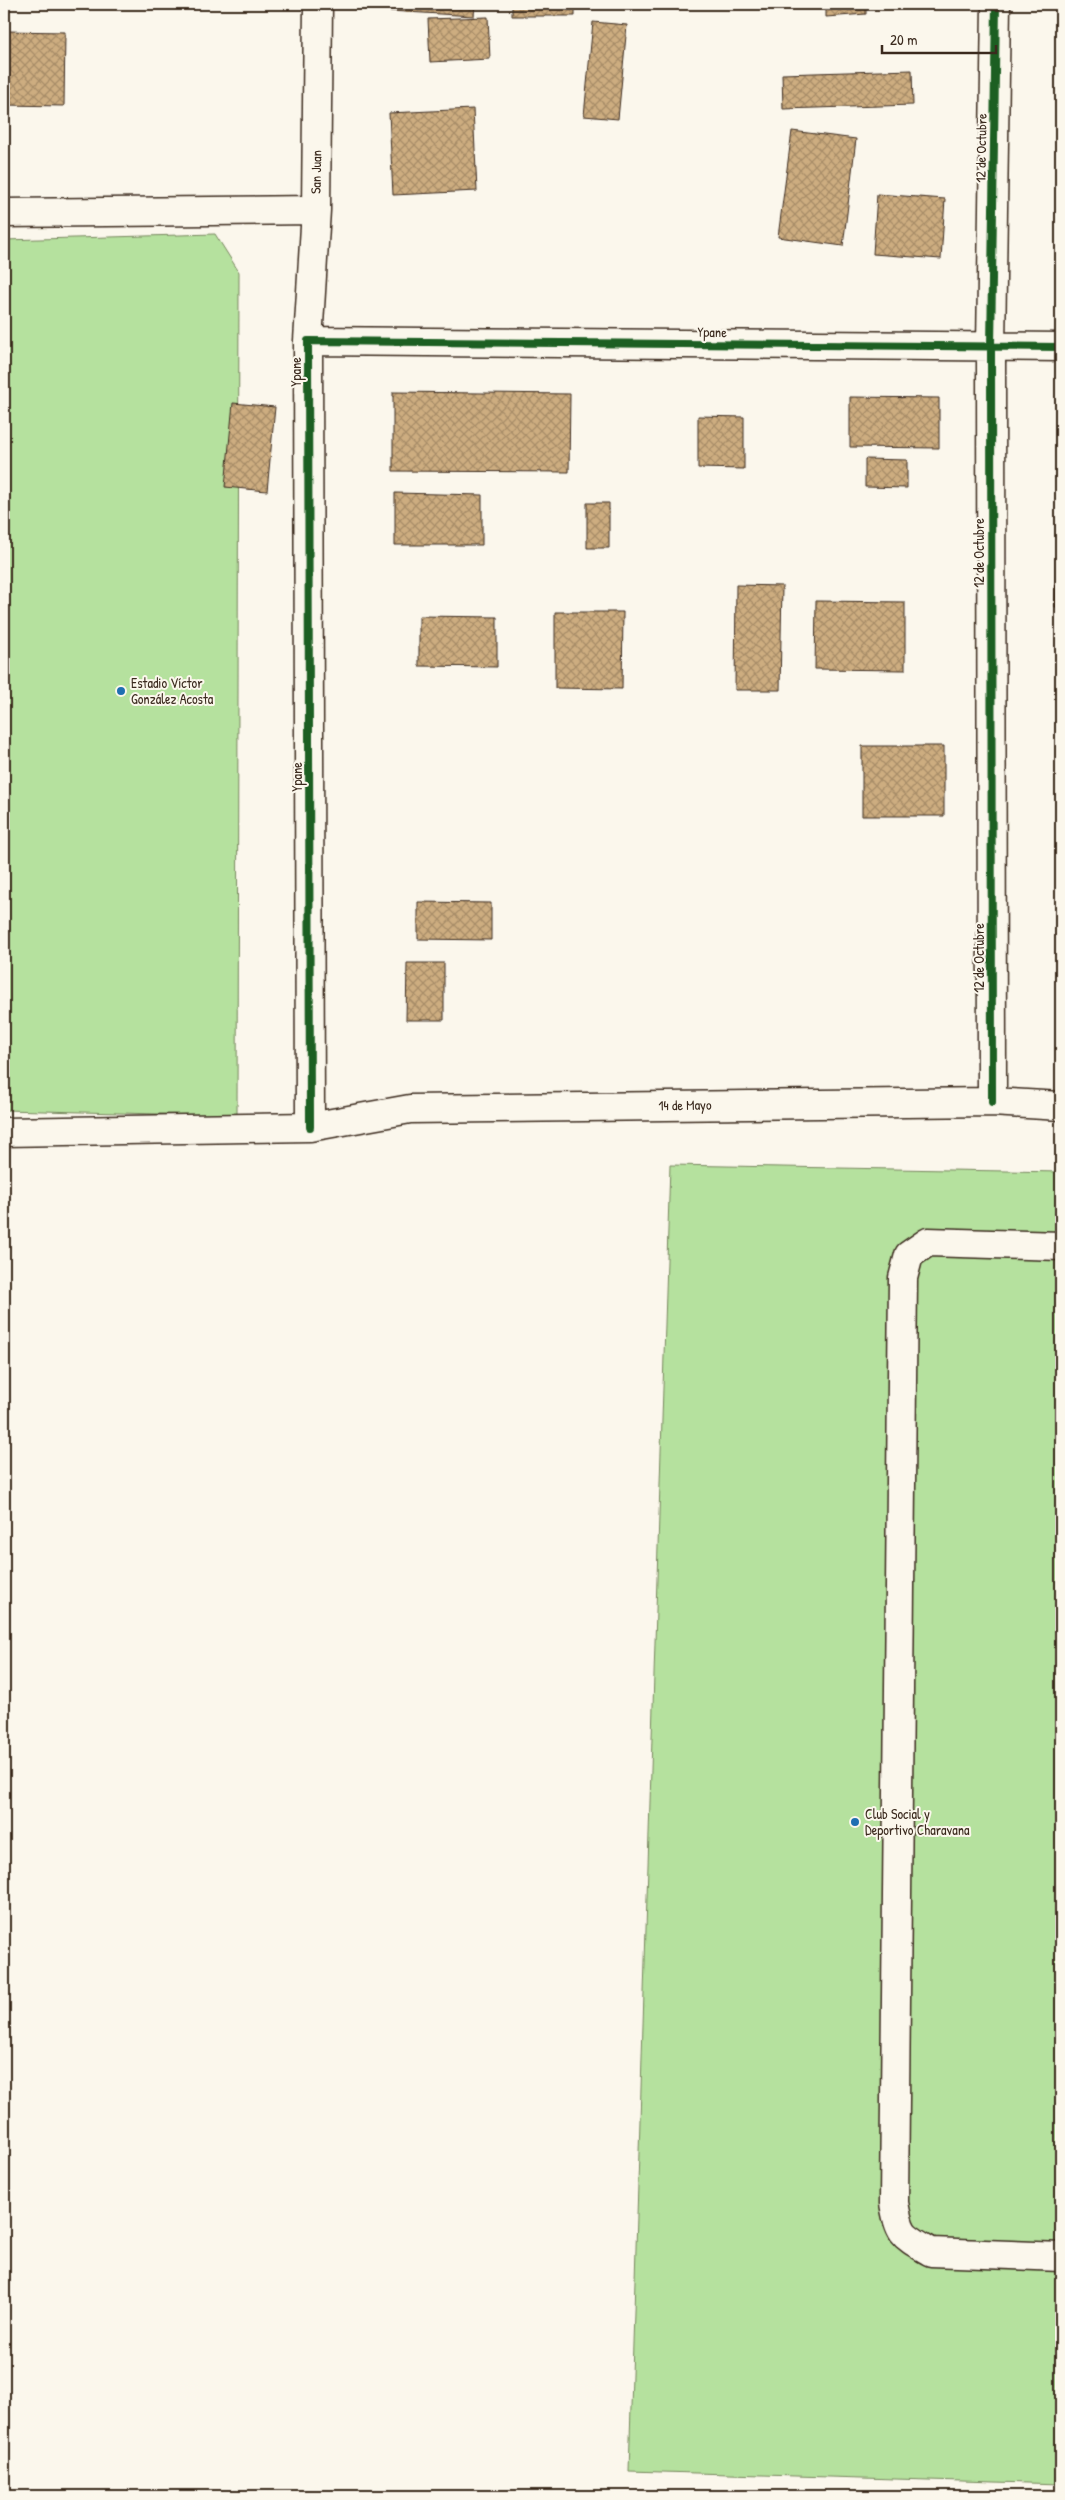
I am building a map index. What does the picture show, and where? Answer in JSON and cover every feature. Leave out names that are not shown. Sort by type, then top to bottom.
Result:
[{"type":"street","name":"San Juan","points":[[308,340],[316,210],[318,4]]},
{"type":"street","name":"12 de Octubre","points":[[992,1102],[991,347],[996,4]]},
{"type":"street","points":[[4,214],[316,210]]},
{"type":"street","name":"Ypane","points":[[310,1127],[308,340],[1061,348]]},
{"type":"street","name":"14 de Mayo","points":[[4,1132],[310,1127],[410,1109],[992,1102],[1061,1106]]},
{"type":"street","points":[[1061,1246],[928,1242],[909,1256],[903,1278],[894,2203],[899,2229],[913,2242],[931,2252],[1061,2257]]},
{"type":"green space","name":"Estadio Víctor González Acosta","points":[[215,234],[239,272],[237,1116],[4,1110],[4,240]]},
{"type":"green space","name":"Club Social y Deportivo Charavana","points":[[670,1165],[1061,1172],[1061,2484],[629,2471]]},
{"type":"building","points":[[390,4],[475,4],[474,16],[389,11]]},
{"type":"building","points":[[512,4],[575,4],[575,16],[512,16]]},
{"type":"building","points":[[826,4],[866,4],[866,14],[826,17]]},
{"type":"building","points":[[488,17],[490,59],[430,62],[428,19]]},
{"type":"building","points":[[593,22],[627,25],[618,119],[584,116]]},
{"type":"building","points":[[6,31],[65,32],[64,106],[4,105]]},
{"type":"building","points":[[912,70],[913,105],[783,109],[782,74]]},
{"type":"building","points":[[473,109],[477,191],[393,195],[389,113]]},
{"type":"building","points":[[792,131],[856,139],[843,246],[778,237]]},
{"type":"building","points":[[877,194],[945,199],[941,259],[873,254]]},
{"type":"building","points":[[393,392],[570,394],[569,472],[393,471]]},
{"type":"building","points":[[850,397],[939,398],[939,448],[850,447]]},
{"type":"building","points":[[233,403],[275,407],[267,491],[225,487]]},
{"type":"building","points":[[698,416],[744,417],[744,469],[698,468]]},
{"type":"building","points":[[865,459],[907,460],[907,488],[865,487]]},
{"type":"building","points":[[395,493],[482,495],[482,545],[395,545]]},
{"type":"building","points":[[587,503],[609,503],[609,548],[587,548]]},
{"type":"building","points":[[1056,556],[1061,556],[1061,607],[1055,607]]},
{"type":"building","points":[[736,585],[782,586],[780,690],[735,690]]},
{"type":"building","points":[[816,601],[905,602],[905,670],[815,669]]},
{"type":"building","points":[[555,612],[623,612],[622,689],[555,688]]},
{"type":"building","points":[[419,616],[497,617],[497,667],[419,666]]},
{"type":"building","points":[[862,746],[944,746],[944,816],[862,816]]},
{"type":"building","points":[[418,902],[491,903],[491,940],[418,939]]},
{"type":"building","points":[[407,963],[444,963],[444,1020],[406,1020]]},
{"type":"cycle path","points":[[992,1102],[991,347],[996,4]]},
{"type":"cycle path","points":[[310,1127],[308,341],[1061,347]]},
{"type":"place","name":"Estadio Víctor González Acosta","points":[[121,691]]},
{"type":"place","name":"Club Social y Deportivo Charavana","points":[[855,1822]]}]
